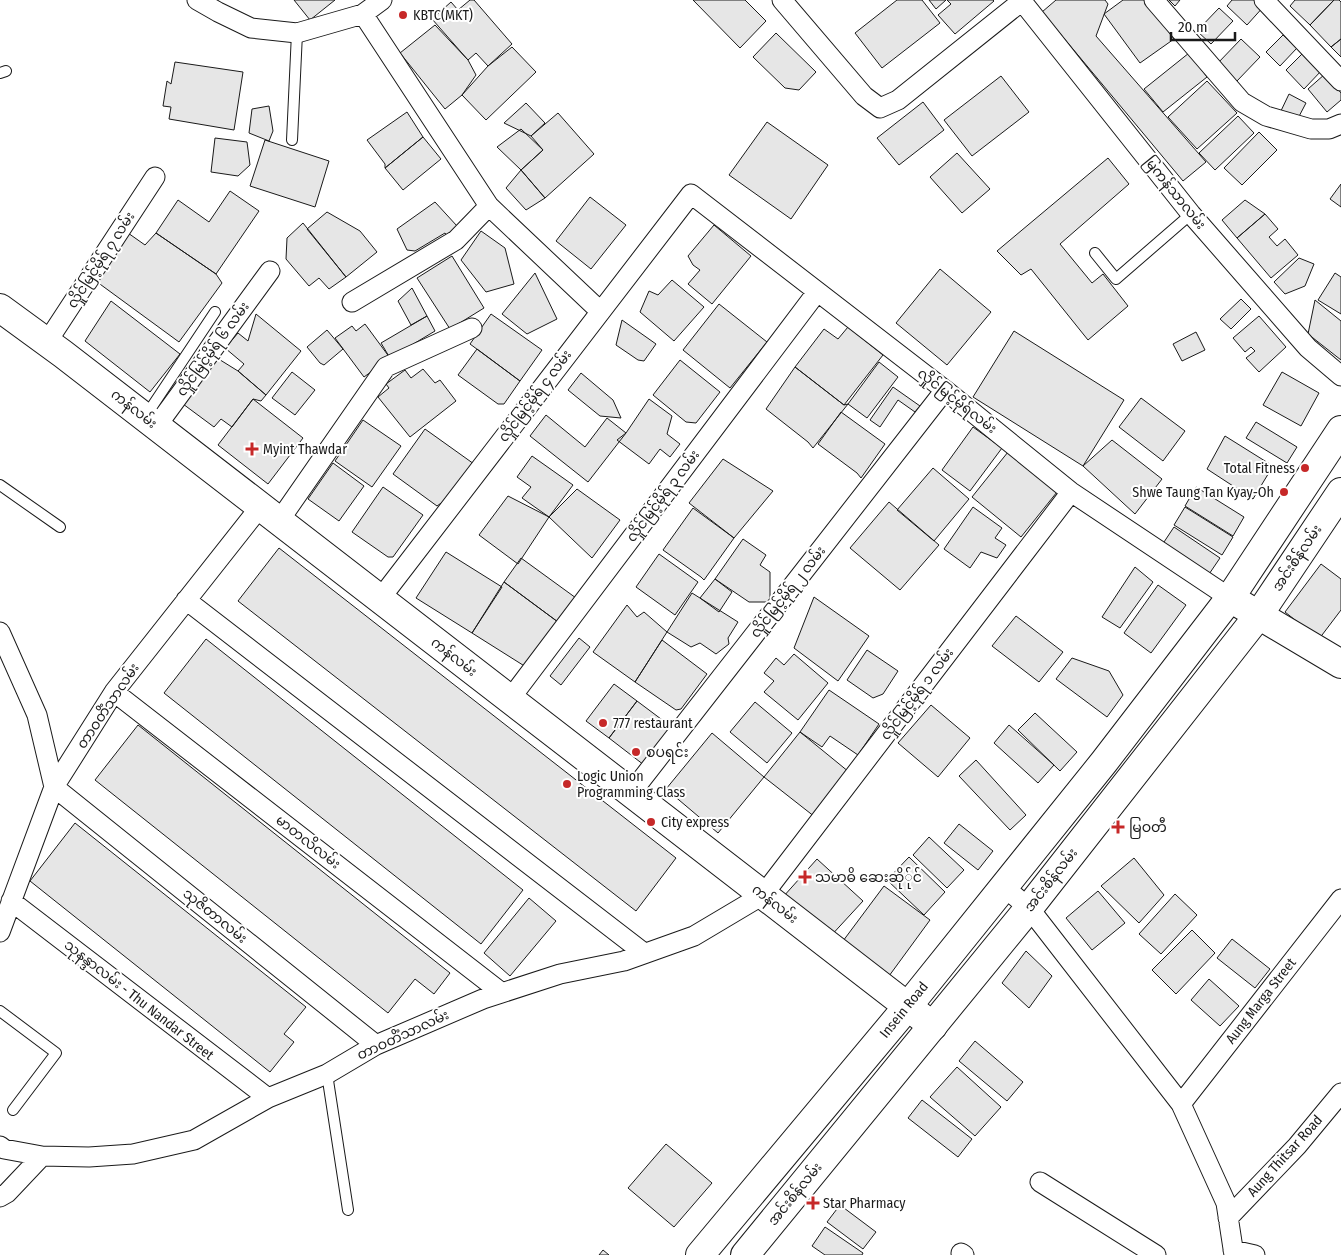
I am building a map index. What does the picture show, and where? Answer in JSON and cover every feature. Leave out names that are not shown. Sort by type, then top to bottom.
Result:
[{"type":"main road","name":"ကန်လမ်း","points":[[0,308],[47,342],[933,1026]]},
{"type":"main road","points":[[1341,430],[1230,598],[1341,664]]},
{"type":"main road","name":"အင်းစိန်လမ်း","points":[[745,1255],[1030,908],[1258,616],[1341,492]]},
{"type":"main road","name":"Insein Road","points":[[700,1255],[908,1006],[1004,887],[1104,762],[1230,598]]},
{"type":"street","points":[[197,0],[251,28],[297,33],[363,14],[382,0]]},
{"type":"street","points":[[782,0],[864,96],[880,108],[898,100],[1021,1]]},
{"type":"street","points":[[1154,0],[1242,102],[1266,116],[1312,129],[1329,129],[1341,124]]},
{"type":"street","points":[[1264,0],[1341,81]]},
{"type":"street","name":"မြကန်သာလမ်း","points":[[1021,1],[1191,214],[1308,348],[1341,376]]},
{"type":"street","points":[[363,14],[489,206],[600,311]]},
{"type":"street","name":"လှိုင်မြင့်မိုရ် ၇ လမ်း","points":[[47,342],[156,177]]},
{"type":"street","name":"လှိုင်မြင့်မိုရ်လမ်း","points":[[691,194],[945,390],[1071,492],[1230,598]]},
{"type":"street","name":"လှိုင်မြင့်မိုရ် ၄ လမ်း","points":[[380,599],[691,194]]},
{"type":"street","points":[[352,302],[456,240],[489,206]]},
{"type":"street","name":"လှိုင်မြင့်မိုရ် ၆ လမ်း","points":[[150,422],[270,271]]},
{"type":"street","name":"လှိုင်မြင့်မိုရ် ၃ လမ်း","points":[[510,699],[817,292]]},
{"type":"street","name":"တာဝတိံသာလမ်း","points":[[0,932],[54,787],[114,692],[186,600],[270,514],[386,367],[472,328]]},
{"type":"street","name":"လှိုင်မြင့်မိုရ် ၂ လမ်း","points":[[631,793],[945,390]]},
{"type":"street","name":"လှိုင်မြင့်မိုရ် ၁ လမ်း","points":[[763,895],[1071,492]]},
{"type":"street","points":[[186,600],[644,953]]},
{"type":"street","points":[[1,639],[37,715],[54,787]]},
{"type":"street","name":"မာတလိလမ်း","points":[[114,692],[502,993]]},
{"type":"street","name":"သုဇိတာလမ်း","points":[[54,787],[376,1045]]},
{"type":"street","points":[[1004,887],[1030,908],[1181,1104],[1226,1203],[1233,1253],[1254,1255]]},
{"type":"street","name":"တာဝတိံသာလမ်း","points":[[0,1146],[4,1149],[42,1156],[89,1157],[133,1154],[194,1140],[268,1098],[327,1074],[376,1045],[502,993],[560,974],[624,961],[694,936],[763,895]]},
{"type":"street","name":"Aung Marga Street","points":[[1181,1104],[1341,899]]},
{"type":"street","name":"သုနန္ဒာလမ်း - Thu Nandar Street","points":[[11,901],[268,1098]]},
{"type":"street","name":"Aung Thitsar Road","points":[[1228,1218],[1297,1146],[1341,1093]]},
{"type":"street","points":[[0,1198],[42,1156]]},
{"type":"street","points":[[1040,1182],[1156,1255]]},
{"type":"lane","points":[[292,140],[297,33]]},
{"type":"lane","points":[[1095,253],[1116,279],[1191,214]]},
{"type":"lane","points":[[150,422],[215,312]]},
{"type":"lane","points":[[0,484],[60,527]]},
{"type":"lane","points":[[0,1011],[56,1053],[13,1110]]},
{"type":"lane","points":[[327,1074],[348,1210]]},
{"type":"building","points":[[294,0],[335,0],[310,20]]},
{"type":"building","points":[[470,0],[474,0],[512,44],[488,66],[476,53],[468,60],[432,19],[451,2],[458,10]]},
{"type":"building","points":[[693,0],[745,0],[766,21],[740,48]]},
{"type":"building","points":[[897,0],[922,0],[940,23],[882,68],[855,33]]},
{"type":"building","points":[[929,0],[946,0],[936,9]]},
{"type":"building","points":[[947,0],[994,1],[955,34],[938,15],[951,4]]},
{"type":"building","points":[[1056,0],[1105,0],[1108,4],[1096,36],[1206,162],[1183,181],[1042,12]]},
{"type":"building","points":[[1123,0],[1146,0],[1174,39],[1140,63],[1104,14]]},
{"type":"building","points":[[1169,0],[1180,0],[1175,6]]},
{"type":"building","points":[[1232,0],[1259,0],[1265,5],[1247,25],[1227,6]]},
{"type":"building","points":[[1295,0],[1334,0],[1310,25],[1290,6]]},
{"type":"building","points":[[1334,0],[1341,2],[1341,39],[1331,47],[1310,25]]},
{"type":"building","points":[[1219,8],[1233,21],[1211,44],[1197,31]]},
{"type":"building","points":[[435,25],[468,60],[476,75],[462,95],[445,109],[400,53]]},
{"type":"building","points":[[776,33],[816,72],[799,90],[785,88],[753,57]]},
{"type":"building","points":[[1283,35],[1297,48],[1280,66],[1266,52]]},
{"type":"building","points":[[1241,39],[1260,57],[1236,82],[1217,64]]},
{"type":"building","points":[[1341,39],[1341,57],[1331,47]]},
{"type":"building","points":[[512,47],[536,72],[486,120],[462,95],[488,66]]},
{"type":"building","points":[[1304,52],[1322,70],[1304,89],[1286,70]]},
{"type":"building","points":[[1189,53],[1207,77],[1163,112],[1144,89]]},
{"type":"building","points":[[175,62],[243,72],[234,130],[169,119],[171,107],[163,106],[167,81],[171,84]]},
{"type":"building","points":[[1325,74],[1341,93],[1341,100],[1327,112],[1308,89]]},
{"type":"building","points":[[1001,76],[1029,112],[972,156],[944,120]]},
{"type":"building","points":[[1207,81],[1237,113],[1197,149],[1168,117]]},
{"type":"building","points":[[1289,94],[1306,103],[1295,124],[1279,115]]},
{"type":"building","points":[[923,102],[944,130],[899,165],[877,138]]},
{"type":"building","points":[[526,103],[545,123],[531,136],[504,123]]},
{"type":"building","points":[[269,106],[273,131],[269,141],[249,133],[252,109]]},
{"type":"building","points":[[407,112],[423,137],[385,168],[385,164],[367,140]]},
{"type":"building","points":[[558,113],[594,154],[545,198],[521,170],[543,150],[531,136]]},
{"type":"building","points":[[1238,116],[1254,133],[1215,170],[1199,153]]},
{"type":"building","points":[[767,122],[828,165],[791,219],[729,175]]},
{"type":"building","points":[[521,129],[543,150],[521,170],[497,147]]},
{"type":"building","points":[[1259,132],[1277,150],[1242,185],[1224,168]]},
{"type":"building","points":[[423,137],[441,159],[403,190],[385,168]]},
{"type":"building","points":[[215,138],[247,142],[250,165],[238,176],[211,172]]},
{"type":"building","points":[[265,140],[329,161],[315,207],[250,186]]},
{"type":"building","points":[[957,153],[990,189],[962,213],[930,177]]},
{"type":"building","points":[[1108,158],[1129,184],[1060,244],[1092,283],[1103,274],[1128,306],[1088,340],[1031,269],[1021,275],[997,251]]},
{"type":"building","points":[[521,170],[545,198],[526,210],[506,188]]},
{"type":"building","points":[[1341,184],[1341,207],[1330,199]]},
{"type":"building","points":[[230,191],[259,211],[216,274],[156,233],[178,200],[209,222]]},
{"type":"building","points":[[590,197],[626,225],[591,269],[556,241]]},
{"type":"building","points":[[1245,200],[1265,214],[1237,238],[1222,220]]},
{"type":"building","points":[[435,202],[457,226],[449,239],[445,233],[415,251],[407,250],[397,229]]},
{"type":"building","points":[[327,212],[360,231],[377,252],[346,277],[307,229]]},
{"type":"building","points":[[1265,214],[1278,229],[1269,237],[1277,246],[1285,239],[1298,255],[1271,278],[1237,238]]},
{"type":"building","points":[[303,223],[346,277],[329,289],[319,278],[309,286],[286,259],[287,238]]},
{"type":"building","points":[[714,225],[751,256],[712,304],[688,284],[700,270],[693,265],[688,256]]},
{"type":"building","points":[[481,231],[505,248],[514,284],[486,292],[461,260]]},
{"type":"building","points":[[128,233],[145,245],[156,233],[216,274],[222,283],[179,342],[93,279]]},
{"type":"building","points":[[452,256],[484,308],[450,329],[417,278]]},
{"type":"building","points":[[1299,258],[1314,264],[1305,286],[1285,294],[1274,282]]},
{"type":"building","points":[[940,269],[991,312],[947,365],[896,323]]},
{"type":"building","points":[[535,273],[557,319],[527,334],[502,314]]},
{"type":"building","points":[[1335,273],[1341,277],[1341,314],[1318,300]]},
{"type":"building","points":[[672,280],[704,307],[674,341],[640,312],[649,291],[658,295]]},
{"type":"building","points":[[412,288],[427,316],[411,325],[398,301]]},
{"type":"building","points":[[1241,299],[1251,309],[1231,329],[1220,319]]},
{"type":"building","points":[[1315,300],[1341,321],[1341,360],[1308,334]]},
{"type":"building","points":[[111,301],[180,354],[150,392],[85,341]]},
{"type":"building","points":[[719,304],[767,342],[730,388],[683,350]]},
{"type":"building","points":[[256,314],[301,351],[266,395],[238,371],[244,364],[225,348],[238,333],[248,341]]},
{"type":"building","points":[[491,314],[542,350],[520,381],[470,344]]},
{"type":"building","points":[[427,316],[435,331],[390,358],[381,343]]},
{"type":"building","points":[[1259,316],[1286,347],[1259,372],[1246,358],[1255,351],[1251,347],[1245,352],[1233,338]]},
{"type":"building","points":[[622,320],[656,344],[644,361],[638,360],[616,345]]},
{"type":"building","points":[[365,324],[390,358],[364,377],[335,338],[352,326],[356,331]]},
{"type":"building","points":[[848,327],[883,355],[844,405],[795,367],[824,329],[838,339]]},
{"type":"building","points":[[327,330],[343,349],[324,365],[320,363],[307,347]]},
{"type":"building","points":[[1014,331],[1124,400],[1083,466],[973,397]]},
{"type":"building","points":[[1196,332],[1205,350],[1182,361],[1173,344]]},
{"type":"building","points":[[477,349],[520,381],[504,404],[498,404],[458,375]]},
{"type":"building","points":[[217,358],[238,371],[266,395],[261,401],[253,399],[232,427],[221,419],[214,427],[183,404]]},
{"type":"building","points":[[680,360],[720,392],[696,423],[686,422],[653,395]]},
{"type":"building","points":[[879,362],[898,377],[867,418],[848,404]]},
{"type":"building","points":[[795,367],[844,405],[848,404],[813,448],[766,409]]},
{"type":"building","points":[[423,369],[435,383],[440,380],[456,401],[410,437],[378,397],[389,388],[386,384],[405,370],[411,378]]},
{"type":"building","points":[[292,372],[315,390],[295,415],[272,398]]},
{"type":"building","points":[[1282,372],[1319,393],[1301,426],[1263,405]]},
{"type":"building","points":[[581,373],[613,400],[621,418],[600,416],[568,390]]},
{"type":"building","points":[[893,387],[920,406],[915,412],[898,400],[880,427],[870,420]]},
{"type":"building","points":[[1141,398],[1185,431],[1163,461],[1119,427]]},
{"type":"building","points":[[253,399],[303,438],[268,484],[218,445]]},
{"type":"building","points":[[649,399],[672,416],[667,434],[680,444],[670,457],[660,449],[649,464],[617,440],[626,433]]},
{"type":"building","points":[[841,412],[885,444],[861,478],[818,444]]},
{"type":"building","points":[[546,415],[585,447],[607,418],[626,433],[588,482],[530,436]]},
{"type":"building","points":[[363,420],[401,446],[372,487],[335,461]]},
{"type":"building","points":[[1256,422],[1297,447],[1287,463],[1246,438]]},
{"type":"building","points":[[973,427],[1002,448],[970,491],[942,470]]},
{"type":"building","points":[[425,429],[474,464],[451,496],[437,506],[393,474]]},
{"type":"building","points":[[1225,436],[1273,466],[1253,499],[1207,469]]},
{"type":"building","points":[[1112,440],[1162,479],[1135,514],[1083,466]]},
{"type":"building","points":[[1012,447],[1061,487],[1021,537],[972,497]]},
{"type":"building","points":[[532,456],[573,485],[549,517],[522,498],[531,487],[517,477]]},
{"type":"building","points":[[723,459],[773,491],[734,538],[689,503]]},
{"type":"building","points":[[333,463],[364,486],[339,521],[308,499]]},
{"type":"building","points":[[933,468],[969,499],[934,541],[897,510]]},
{"type":"building","points":[[383,487],[423,515],[393,557],[388,557],[352,532]]},
{"type":"building","points":[[1196,487],[1244,517],[1233,536],[1185,506]]},
{"type":"building","points":[[577,489],[620,520],[592,558],[549,517]]},
{"type":"building","points":[[508,496],[549,517],[518,564],[479,535]]},
{"type":"building","points":[[889,502],[939,545],[900,590],[850,548]]},
{"type":"building","points":[[973,507],[1002,528],[995,538],[1006,545],[997,558],[981,552],[970,568],[944,549]]},
{"type":"building","points":[[1185,507],[1233,537],[1222,555],[1174,525]]},
{"type":"building","points":[[693,508],[734,538],[704,580],[663,550]]},
{"type":"building","points":[[1174,527],[1220,558],[1205,580],[1160,548]]},
{"type":"building","points":[[743,539],[766,555],[760,565],[770,572],[770,602],[749,602],[715,579]]},
{"type":"building","points":[[279,548],[676,858],[636,911],[238,601]]},
{"type":"building","points":[[446,552],[502,587],[472,633],[416,598]]},
{"type":"building","points":[[659,554],[698,582],[675,615],[636,587]]},
{"type":"building","points":[[521,558],[576,598],[558,622],[504,582]]},
{"type":"building","points":[[1321,564],[1341,579],[1341,610],[1319,639],[1285,612]]},
{"type":"building","points":[[1135,567],[1153,582],[1120,628],[1102,617]]},
{"type":"building","points":[[715,579],[732,592],[719,612],[700,598]]},
{"type":"building","points":[[504,582],[558,622],[526,667],[472,633]]},
{"type":"building","points":[[1158,585],[1186,605],[1151,653],[1124,633]]},
{"type":"building","points":[[692,593],[738,622],[728,638],[729,644],[716,654],[700,643],[691,647],[667,632]]},
{"type":"building","points":[[814,597],[869,636],[838,681],[794,648]]},
{"type":"building","points":[[627,605],[637,617],[644,612],[667,632],[635,682],[593,652]]},
{"type":"building","points":[[1016,616],[1063,652],[1039,682],[992,646]]},
{"type":"building","points":[[579,638],[590,647],[561,685],[550,676]]},
{"type":"building","points":[[206,639],[523,890],[481,944],[164,693]]},
{"type":"building","points":[[662,640],[707,674],[681,709],[676,710],[635,682]]},
{"type":"building","points":[[867,650],[898,671],[883,694],[873,698],[847,680]]},
{"type":"building","points":[[794,654],[828,683],[798,720],[764,692],[774,681],[764,673],[776,658],[784,665]]},
{"type":"building","points":[[1072,658],[1109,671],[1123,695],[1107,717],[1056,679]]},
{"type":"building","points":[[614,684],[637,701],[609,738],[586,721]]},
{"type":"building","points":[[829,690],[879,724],[858,755],[830,736],[822,747],[800,732]]},
{"type":"building","points":[[637,701],[673,728],[644,765],[609,738]]},
{"type":"building","points":[[755,702],[792,733],[767,763],[730,732]]},
{"type":"building","points":[[931,705],[970,738],[938,777],[898,743]]},
{"type":"building","points":[[1035,713],[1077,752],[1060,771],[1018,730]]},
{"type":"building","points":[[138,725],[450,973],[434,994],[415,979],[388,1013],[95,780]]},
{"type":"building","points":[[1009,725],[1054,765],[1038,783],[994,743]]},
{"type":"building","points":[[800,732],[849,772],[815,817],[764,777]]},
{"type":"building","points":[[712,733],[764,777],[718,833],[666,789]]},
{"type":"building","points":[[976,760],[1026,815],[1010,830],[959,776]]},
{"type":"building","points":[[75,823],[306,1007],[284,1034],[294,1042],[270,1072],[30,881]]},
{"type":"building","points":[[959,824],[993,851],[978,870],[944,843]]},
{"type":"building","points":[[929,837],[964,870],[947,888],[913,855]]},
{"type":"building","points":[[909,857],[945,892],[924,915],[887,880]]},
{"type":"building","points":[[1134,858],[1164,895],[1139,923],[1101,886]]},
{"type":"building","points":[[817,859],[863,901],[828,939],[783,897]]},
{"type":"building","points":[[884,886],[930,920],[889,976],[843,941]]},
{"type":"building","points":[[1098,891],[1125,923],[1092,950],[1066,918]]},
{"type":"building","points":[[1175,894],[1197,915],[1161,954],[1139,934]]},
{"type":"building","points":[[529,898],[556,921],[510,976],[484,953]]},
{"type":"building","points":[[1192,930],[1215,953],[1176,994],[1152,970]]},
{"type":"building","points":[[1232,939],[1270,969],[1255,988],[1217,958]]},
{"type":"building","points":[[1026,951],[1052,976],[1029,1008],[1002,983]]},
{"type":"building","points":[[1209,979],[1239,1006],[1220,1026],[1191,1000]]},
{"type":"building","points":[[975,1041],[1023,1082],[1007,1101],[959,1061]]},
{"type":"building","points":[[957,1067],[1001,1107],[975,1136],[930,1097]]},
{"type":"building","points":[[922,1100],[972,1139],[958,1157],[908,1118]]},
{"type":"building","points":[[666,1144],[712,1183],[674,1227],[628,1188]]},
{"type":"building","points":[[840,1205],[876,1232],[863,1249],[827,1222]]},
{"type":"building","points":[[825,1227],[863,1253],[862,1255],[825,1255],[812,1246]]},
{"type":"building","points":[[603,1250],[609,1255],[599,1255]]},
{"type":"place","name":"KBTC(MKT)","points":[[403,15]]},
{"type":"place","name":"Myint Thawdar","points":[[252,449]]},
{"type":"place","name":"Total Fitness","points":[[1305,468]]},
{"type":"place","name":"Shwe Taung Tan Kyay-Oh","points":[[1284,492]]},
{"type":"place","name":"777 restaurant","points":[[603,723]]},
{"type":"place","name":"စပရင်း","points":[[636,752]]},
{"type":"place","name":"Logic Union Programming Class","points":[[567,784]]},
{"type":"place","name":"City express","points":[[651,822]]},
{"type":"place","name":"မြဝတီ","points":[[1118,827]]},
{"type":"place","name":"သမာဓိ ဆေးဆို်ုင်","points":[[805,877]]},
{"type":"place","name":"Star Pharmacy","points":[[813,1203]]}]
